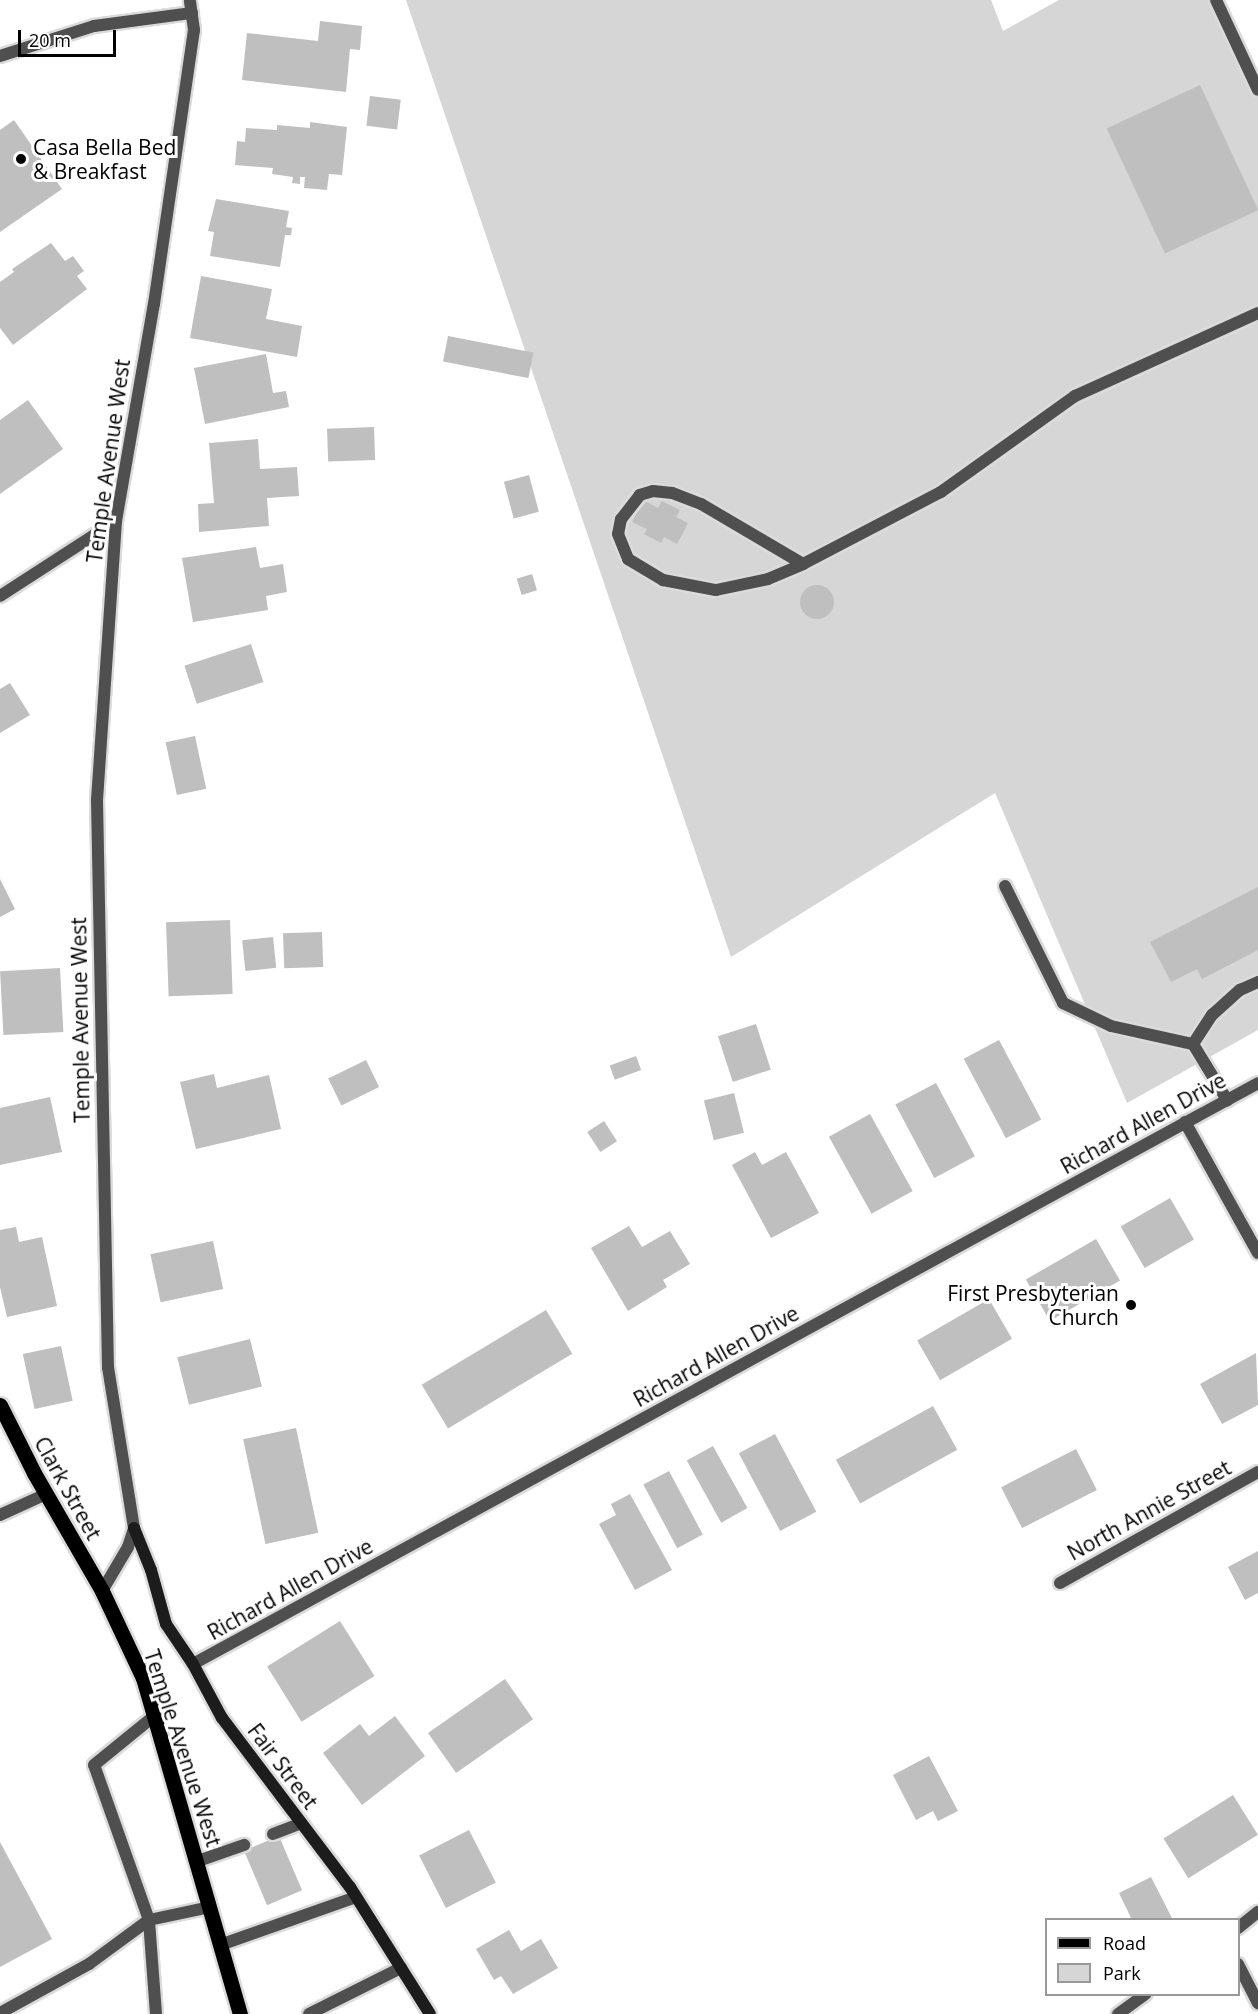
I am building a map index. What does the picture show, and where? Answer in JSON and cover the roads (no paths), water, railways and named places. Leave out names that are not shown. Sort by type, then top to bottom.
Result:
[{"type":"main road","name":"Clark Street","points":[[0,1405],[46,1494],[102,1591]]},
{"type":"main road","name":"Temple Avenue West","points":[[102,1591],[143,1678],[198,1862],[240,2014]]},
{"type":"street","name":"Temple Avenue West","points":[[134,1528],[108,1368],[97,800],[116,520],[154,304],[194,30],[190,0]]},
{"type":"street","points":[[1216,0],[1258,90]]},
{"type":"street","points":[[0,56],[94,26],[192,13]]},
{"type":"street","points":[[803,564],[701,504],[672,493],[653,491],[640,495],[621,519],[618,534],[621,549],[637,567],[663,580],[701,588],[750,585],[803,564],[941,492],[1075,396],[1258,314]]},
{"type":"street","points":[[0,596],[116,520]]},
{"type":"street","points":[[1005,886],[1063,1003],[1111,1026],[1193,1044],[1227,1100]]},
{"type":"street","points":[[1193,1044],[1212,1015],[1240,990],[1258,982]]},
{"type":"street","name":"Richard Allen Drive","points":[[193,1664],[1258,1083]]},
{"type":"street","points":[[1185,1122],[1258,1253]]},
{"type":"street","name":"North Annie Street","points":[[1060,1583],[1258,1472]]},
{"type":"street","points":[[0,1515],[46,1494]]},
{"type":"street","points":[[102,1591],[128,1547],[134,1528]]},
{"type":"street","name":"Fair Street","points":[[134,1528],[151,1570],[166,1624],[193,1664],[222,1718],[356,1897],[430,2014]]},
{"type":"street","points":[[154,1716],[94,1765],[149,1920],[156,2014]]},
{"type":"street","points":[[273,1834],[301,1823]]},
{"type":"street","points":[[198,1862],[244,1845]]},
{"type":"street","points":[[220,1945],[356,1897]]},
{"type":"street","points":[[0,2013],[89,1964],[149,1920],[210,1907]]},
{"type":"street","points":[[1240,1927],[1258,1912]]},
{"type":"street","points":[[1240,1966],[1258,2003]]},
{"type":"street","points":[[309,2014],[401,1968]]},
{"type":"street","points":[[1118,2014],[1145,1996]]},
{"type":"place","name":"Casa Bella Bed & Breakfast","points":[[21,159]]},
{"type":"place","name":"First Presbyterian Church","points":[[1131,1305]]}]
